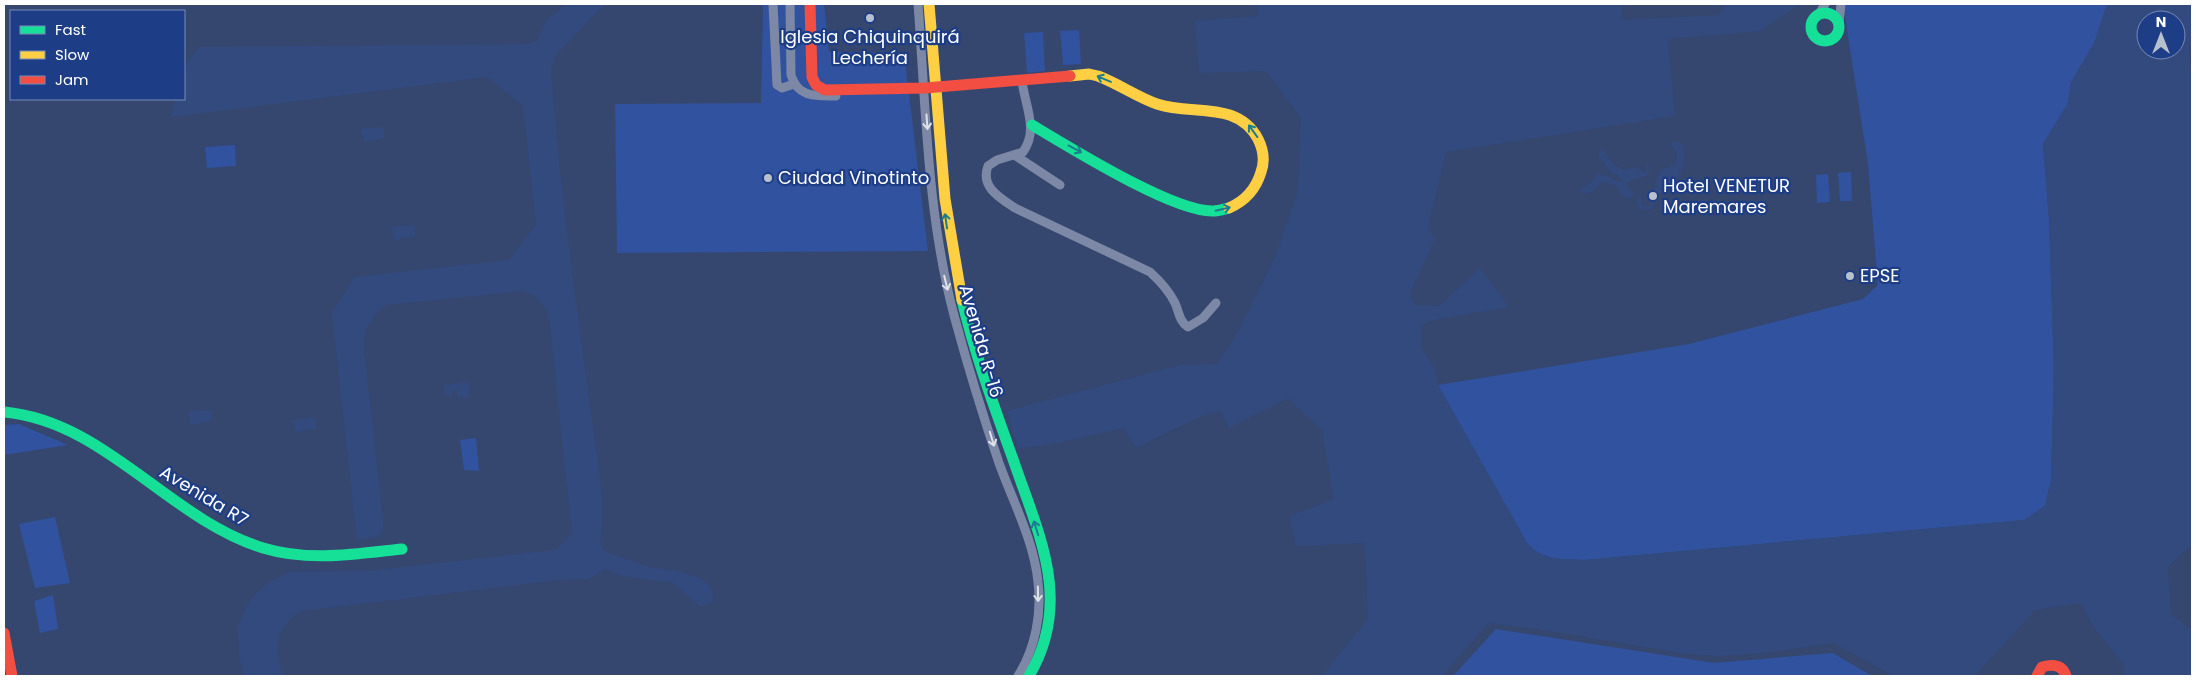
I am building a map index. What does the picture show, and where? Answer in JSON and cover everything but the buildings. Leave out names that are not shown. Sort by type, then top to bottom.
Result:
[{"type":"street","points":[[773,4],[777,85],[782,88],[789,88],[794,84]]},
{"type":"street","points":[[790,4],[791,75],[794,84],[807,95],[928,89],[1089,74],[1100,76],[1142,98],[1175,110],[1230,114],[1244,120],[1251,127],[1264,153],[1264,165],[1250,195],[1236,205],[1212,211],[1178,202],[1032,125]]},
{"type":"street","points":[[810,4],[812,77],[814,84],[820,89],[828,91],[928,89]]},
{"type":"street","name":"Avenida R-16","points":[[918,4],[926,34]]},
{"type":"street","name":"Avenida R-16","points":[[929,4],[926,34],[928,89],[955,271],[981,363],[1025,491],[1042,569],[1050,594],[1048,616],[1040,650],[1029,676]]},
{"type":"street","points":[[1839,24],[1834,16],[1822,9],[1813,20],[1812,34],[1819,40],[1828,42],[1835,38],[1839,31],[1841,4]]},
{"type":"street","points":[[1022,81],[1026,110],[1032,125],[1027,147],[1016,156],[997,160],[988,166],[986,180],[994,194],[1015,208],[1150,272],[1161,281],[1174,302],[1182,323],[1188,327],[1202,318],[1216,303]]},
{"type":"street","points":[[1016,156],[1060,185]]},
{"type":"street","name":"Avenida R7","points":[[4,412],[14,412],[53,422],[195,516],[238,538],[265,548],[332,558],[402,549]]},
{"type":"street","name":"Avenida R-16","points":[[1018,676],[1029,654],[1038,616],[1042,569]]},
{"type":"street","points":[[4,633],[12,676]]},
{"type":"street","points":[[2037,676],[2042,666],[2050,664],[2058,665],[2066,676]]},
{"type":"shaded area","points":[[567,4],[605,4],[555,56],[551,69],[565,212],[601,484],[602,547],[606,552],[647,566],[698,577],[706,582],[711,589],[713,600],[706,605],[699,606],[674,583],[622,576],[605,569],[589,579],[558,580],[301,611],[286,624],[278,639],[278,657],[283,676],[244,676],[239,653],[238,627],[248,603],[266,584],[289,572],[368,571],[555,550],[564,543],[572,532],[549,317],[539,301],[523,291],[386,305],[371,321],[363,341],[384,528],[379,537],[357,540],[332,312],[355,277],[509,260],[536,225],[523,105],[487,77],[170,117],[176,100],[185,100],[185,70],[187,64],[194,52],[200,47],[528,44],[537,41],[546,21]]},
{"type":"shaded area","name":"Ciudad Vinotinto","points":[[763,4],[824,4],[829,52],[904,53],[928,251],[617,253],[615,104],[761,103]]},
{"type":"shaded area","points":[[1257,4],[1621,4],[1622,20],[1719,15],[1726,4],[1800,4],[1760,31],[1668,39],[1675,116],[1446,152],[1428,227],[1435,239],[1409,295],[1416,305],[1440,306],[1480,268],[1509,307],[1433,320],[1422,325],[1421,347],[1434,367],[1438,385],[1527,543],[1533,549],[1546,556],[1584,560],[2024,520],[2045,506],[2051,481],[2054,368],[2049,219],[2043,144],[2068,103],[2071,83],[2095,41],[2107,4],[2192,4],[2192,36],[2189,49],[2192,85],[2192,544],[2168,567],[2171,615],[2192,630],[2192,676],[2124,676],[2124,665],[2092,625],[2081,603],[2035,610],[1975,676],[1894,676],[1833,643],[1764,653],[1717,656],[1686,654],[1545,630],[1488,623],[1442,676],[1322,676],[1368,619],[1365,543],[1296,546],[1290,516],[1334,499],[1322,430],[1288,398],[1229,428],[1220,410],[1197,418],[1136,448],[1124,428],[1058,443],[1018,448],[1007,411],[1180,365],[1217,364],[1239,331],[1275,257],[1298,192],[1301,118],[1266,71],[1199,73],[1195,21],[1258,16]]},
{"type":"shaded area","points":[[1843,4],[2107,4],[2095,41],[2071,83],[2068,103],[2043,144],[2049,219],[2054,368],[2051,481],[2045,506],[2024,520],[1584,560],[1553,558],[1540,553],[1527,543],[1438,385],[1689,344],[1863,299],[1878,285],[1868,164]]},
{"type":"shaded area","points":[[1079,30],[1081,64],[1063,65],[1060,31]]},
{"type":"shaded area","points":[[1043,32],[1045,71],[1027,73],[1024,33]]},
{"type":"shaded area","points":[[384,127],[384,138],[364,142],[361,129]]},
{"type":"shaded area","points":[[1674,141],[1680,142],[1683,147],[1684,159],[1681,171],[1675,182],[1657,196],[1652,209],[1643,210],[1637,205],[1639,196],[1641,197],[1642,206],[1650,206],[1659,172],[1676,164],[1677,153],[1671,145]]},
{"type":"shaded area","points":[[235,145],[236,166],[207,168],[205,147]]},
{"type":"shaded area","points":[[1600,150],[1605,151],[1612,163],[1623,170],[1636,167],[1645,173],[1647,171],[1645,163],[1650,166],[1647,176],[1631,180],[1627,184],[1627,187],[1634,192],[1632,199],[1625,198],[1617,187],[1606,182],[1601,183],[1592,192],[1583,194],[1581,192],[1581,188],[1591,183],[1597,174],[1623,182],[1623,179],[1611,172],[1598,155]]},
{"type":"shaded area","points":[[1851,172],[1852,201],[1840,201],[1838,173]]},
{"type":"shaded area","points":[[1828,174],[1830,202],[1817,203],[1816,175]]},
{"type":"shaded area","points":[[415,225],[415,236],[395,240],[392,227]]},
{"type":"shaded area","points":[[468,382],[470,397],[458,397],[457,390],[452,391],[452,396],[445,395],[444,385]]},
{"type":"shaded area","points":[[211,410],[211,421],[191,425],[188,412]]},
{"type":"shaded area","points":[[316,418],[316,429],[296,432],[293,420]]},
{"type":"shaded area","points":[[19,424],[68,445],[4,455],[4,425]]},
{"type":"shaded area","points":[[476,438],[479,471],[464,470],[460,440]]},
{"type":"shaded area","points":[[55,517],[70,583],[35,588],[19,524]]},
{"type":"shaded area","points":[[53,595],[58,629],[40,633],[34,601]]},
{"type":"shaded area","points":[[1496,629],[1714,663],[1833,653],[1872,676],[1453,676]]},
{"type":"traffic: fast","points":[[1825,13],[1835,17],[1839,27],[1835,37],[1825,41],[1815,37],[1811,27],[1815,17],[1825,13]]},
{"type":"traffic: fast","points":[[1032,125],[1121,177],[1173,201],[1213,211],[1229,208]]},
{"type":"traffic: fast","points":[[962,300],[986,382],[1033,516],[1047,569],[1050,595],[1049,622],[1042,649],[1029,676]]},
{"type":"traffic: fast","points":[[4,412],[40,419],[74,433],[106,451],[197,516],[229,534],[263,548],[298,555],[315,556],[350,555],[402,549]]},
{"type":"traffic: slow","points":[[929,4],[945,199],[962,300]]},
{"type":"traffic: slow","points":[[1070,76],[1089,74],[1098,76],[1157,104],[1226,114],[1238,119],[1249,127],[1258,139],[1261,147],[1263,155],[1262,168],[1259,178],[1249,194],[1229,208]]},
{"type":"traffic: jam","points":[[810,4],[812,77],[816,85],[825,90],[925,88],[1070,76]]},
{"type":"traffic: jam","points":[[4,633],[12,676]]},
{"type":"traffic: jam","points":[[2037,676],[2042,667],[2050,665],[2060,667],[2066,676]]},
{"type":"place","name":"Iglesia Chiquinquirá Lechería","points":[[870,18]]},
{"type":"place","name":"Ciudad Vinotinto","points":[[768,178]]},
{"type":"place","name":"Hotel VENETUR Maremares","points":[[1653,196]]},
{"type":"place","name":"EPSE","points":[[1850,276]]}]
